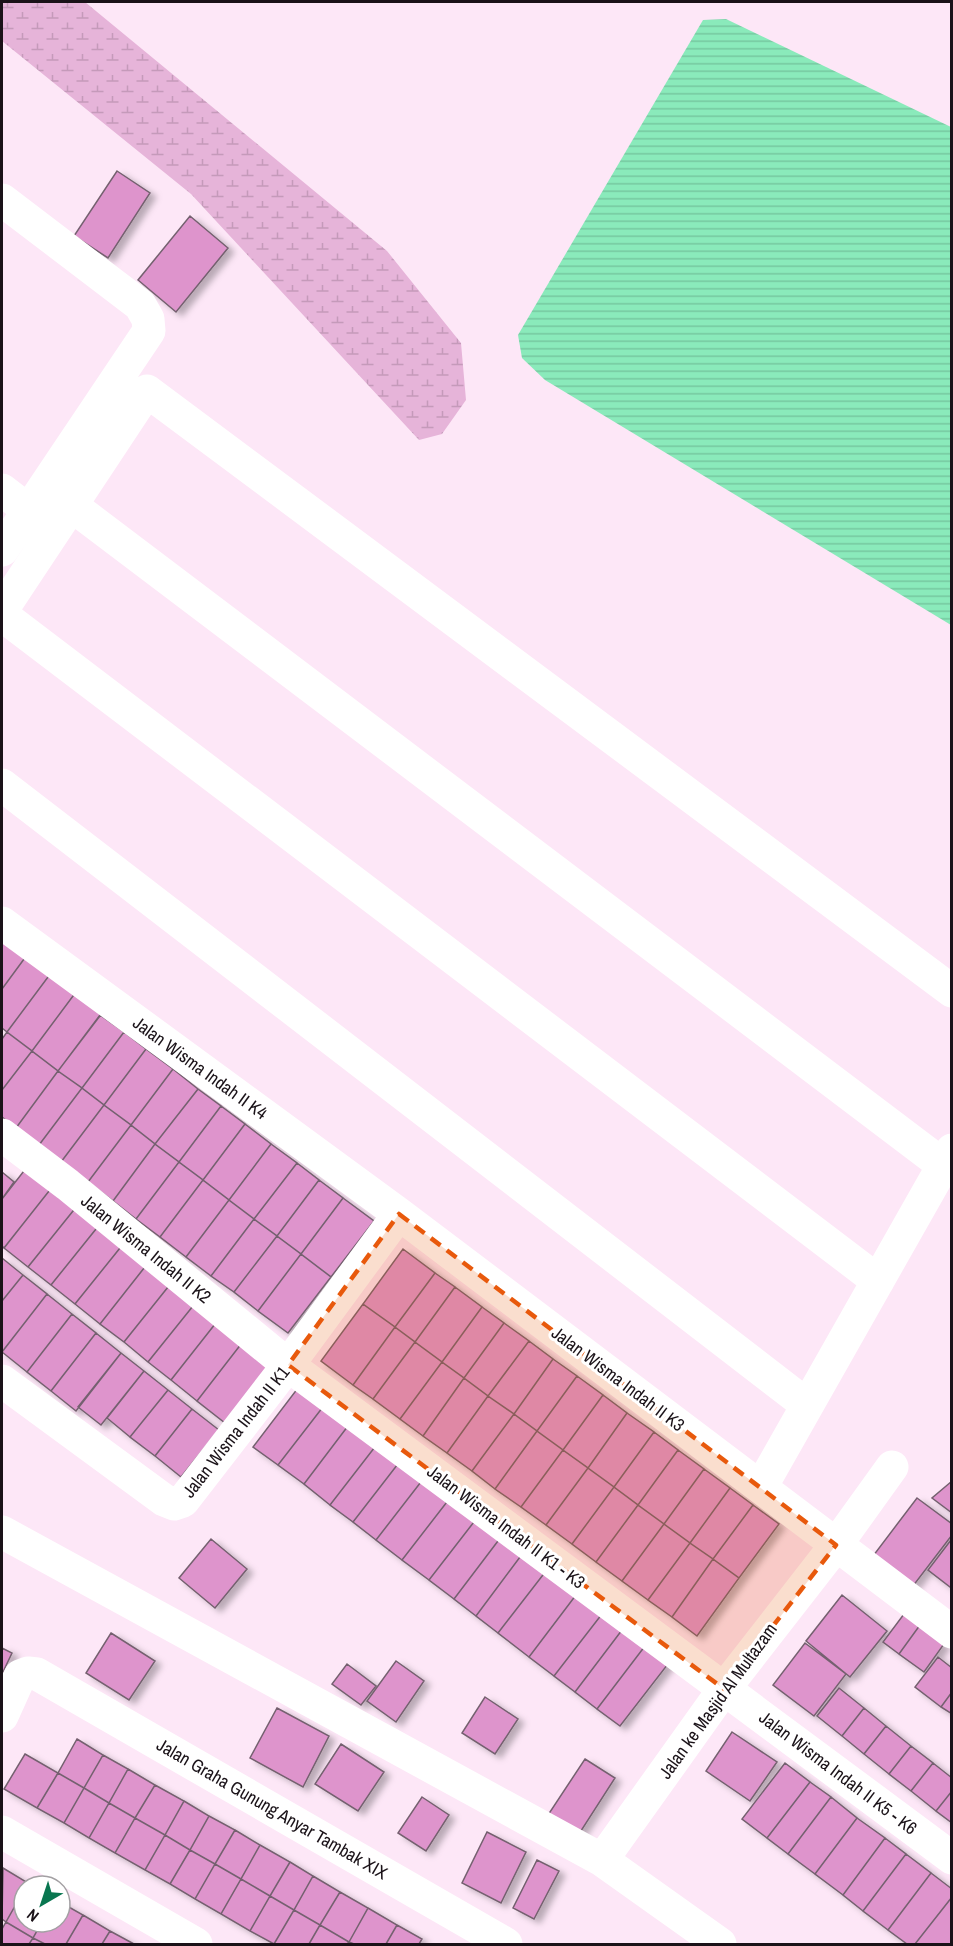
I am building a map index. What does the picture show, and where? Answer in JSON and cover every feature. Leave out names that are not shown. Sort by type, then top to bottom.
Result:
[{"type":"street","points":[[2,200],[140,305],[148,319],[150,331],[2,550]]},
{"type":"street","points":[[2,610],[147,391],[951,992]]},
{"type":"street","points":[[2,490],[28,510]]},
{"type":"street","points":[[71,505],[947,1158],[761,1487]]},
{"type":"street","points":[[2,615],[878,1281]]},
{"type":"street","points":[[2,785],[807,1405]]},
{"type":"street","name":"Jalan Wisma Indah II K4","points":[[2,923],[399,1214]]},
{"type":"street","name":"Jalan Wisma Indah II K2","points":[[2,1135],[68,1185],[288,1365]]},
{"type":"street","name":"Jalan Wisma Indah II K1","points":[[2,1381],[164,1500],[174,1504],[183,1501],[288,1365],[399,1214]]},
{"type":"street","name":"Jalan Wisma Indah II K3","points":[[399,1214],[951,1632]]},
{"type":"street","name":"Jalan Wisma Indah II K1 - K3","points":[[288,1365],[724,1689]]},
{"type":"street","name":"Jalan ke Masjid Al Multazam","points":[[602,1860],[724,1689],[836,1545],[892,1467]]},
{"type":"street","points":[[2,1532],[602,1860],[720,1944]]},
{"type":"street","name":"Jalan Graha Gunung Anyar Tambak XIX","points":[[2,1716],[20,1676],[28,1673],[37,1674],[506,1944]]},
{"type":"street","name":"Jalan Wisma Indah II K5 - K6","points":[[724,1689],[951,1858]]},
{"type":"street","points":[[2,1832],[196,1944]]},
{"type":"highlighted area","points":[[399,1214],[836,1545],[724,1689],[288,1365]]},
{"type":"green space","points":[[2,2],[85,2],[387,251],[461,343],[466,400],[442,434],[419,440],[191,194],[2,41]]},
{"type":"shaded area","points":[[726,19],[951,127],[951,625],[545,380],[522,358],[518,335],[703,20]]},
{"type":"building","points":[[117,171],[150,193],[108,258],[74,236]]},
{"type":"building","points":[[190,216],[228,248],[176,312],[138,280]]},
{"type":"building","points":[[2,939],[27,955],[2,989]]},
{"type":"building","points":[[27,955],[51,973],[7,1032],[2,1028],[2,989]]},
{"type":"building","points":[[51,973],[76,992],[32,1051],[7,1032]]},
{"type":"building","points":[[76,992],[103,1012],[58,1071],[32,1051]]},
{"type":"building","points":[[100,1015],[124,1032],[82,1088],[58,1071]]},
{"type":"building","points":[[7,1032],[32,1051],[2,1090],[2,1039]]},
{"type":"building","points":[[124,1032],[146,1049],[104,1105],[82,1088]]},
{"type":"building","points":[[146,1049],[173,1069],[131,1125],[104,1105]]},
{"type":"building","points":[[32,1051],[58,1071],[16,1128],[2,1117],[2,1090]]},
{"type":"building","points":[[173,1069],[198,1089],[155,1144],[131,1125]]},
{"type":"building","points":[[58,1071],[82,1088],[39,1145],[16,1128]]},
{"type":"building","points":[[82,1088],[104,1105],[61,1162],[39,1145]]},
{"type":"building","points":[[198,1089],[221,1106],[179,1162],[155,1144]]},
{"type":"building","points":[[104,1105],[131,1125],[88,1182],[61,1162]]},
{"type":"building","points":[[221,1106],[245,1124],[203,1180],[179,1162]]},
{"type":"building","points":[[245,1124],[271,1144],[229,1200],[203,1180]]},
{"type":"building","points":[[131,1125],[155,1144],[113,1201],[88,1182]]},
{"type":"building","points":[[155,1144],[179,1162],[136,1219],[113,1201]]},
{"type":"building","points":[[271,1144],[297,1163],[254,1219],[229,1200]]},
{"type":"building","points":[[179,1162],[203,1180],[160,1237],[136,1219]]},
{"type":"building","points":[[297,1163],[319,1180],[277,1236],[254,1219]]},
{"type":"building","points":[[27,1167],[53,1186],[4,1248],[2,1246],[2,1199]]},
{"type":"building","points":[[2,1172],[14,1182],[2,1199]]},
{"type":"building","points":[[203,1180],[229,1200],[186,1257],[160,1237]]},
{"type":"building","points":[[319,1180],[343,1198],[301,1254],[277,1236]]},
{"type":"building","points":[[53,1186],[77,1206],[28,1267],[4,1248]]},
{"type":"building","points":[[343,1198],[374,1221],[331,1277],[301,1254]]},
{"type":"building","points":[[229,1200],[254,1219],[211,1276],[186,1257]]},
{"type":"building","points":[[77,1206],[100,1224],[51,1285],[28,1267]]},
{"type":"building","points":[[254,1219],[277,1236],[234,1292],[211,1276]]},
{"type":"building","points":[[100,1224],[124,1243],[75,1304],[51,1285]]},
{"type":"building","points":[[277,1236],[301,1254],[258,1311],[234,1292]]},
{"type":"building","points":[[124,1243],[148,1263],[100,1324],[75,1304]]},
{"type":"building","points":[[403,1249],[435,1273],[395,1327],[363,1304]]},
{"type":"building","points":[[301,1254],[331,1277],[288,1333],[258,1311]]},
{"type":"building","points":[[2,1258],[23,1275],[2,1301]]},
{"type":"building","points":[[148,1263],[172,1282],[124,1342],[100,1324]]},
{"type":"building","points":[[435,1273],[455,1287],[415,1342],[395,1327]]},
{"type":"building","points":[[23,1275],[47,1294],[2,1352],[2,1301]]},
{"type":"building","points":[[172,1282],[197,1301],[148,1362],[124,1342]]},
{"type":"building","points":[[455,1287],[482,1307],[442,1362],[415,1342]]},
{"type":"building","points":[[47,1294],[72,1314],[27,1372],[2,1352]]},
{"type":"building","points":[[197,1301],[219,1319],[171,1380],[148,1362]]},
{"type":"building","points":[[363,1304],[395,1327],[353,1385],[321,1361]]},
{"type":"building","points":[[482,1307],[504,1323],[464,1378],[442,1362]]},
{"type":"building","points":[[72,1314],[96,1333],[51,1391],[27,1372]]},
{"type":"building","points":[[219,1319],[245,1339],[197,1401],[171,1380]]},
{"type":"building","points":[[504,1323],[529,1341],[488,1396],[464,1378]]},
{"type":"building","points":[[395,1327],[415,1342],[373,1399],[353,1385]]},
{"type":"building","points":[[96,1333],[121,1353],[76,1411],[51,1391]]},
{"type":"building","points":[[245,1339],[274,1362],[225,1423],[197,1401]]},
{"type":"building","points":[[529,1341],[553,1359],[514,1414],[488,1396]]},
{"type":"building","points":[[415,1342],[442,1362],[400,1419],[373,1399]]},
{"type":"building","points":[[121,1353],[144,1371],[101,1425],[78,1407]]},
{"type":"building","points":[[553,1359],[577,1376],[537,1431],[514,1414]]},
{"type":"building","points":[[442,1362],[464,1378],[423,1436],[400,1419]]},
{"type":"building","points":[[144,1371],[168,1390],[130,1437],[107,1418]]},
{"type":"building","points":[[577,1376],[603,1395],[563,1450],[537,1431]]},
{"type":"building","points":[[464,1378],[488,1396],[447,1453],[423,1436]]},
{"type":"building","points":[[301,1384],[326,1403],[278,1465],[253,1447]]},
{"type":"building","points":[[168,1390],[192,1409],[155,1456],[130,1437]]},
{"type":"building","points":[[603,1395],[627,1413],[588,1468],[563,1450]]},
{"type":"building","points":[[488,1396],[514,1414],[472,1471],[447,1453]]},
{"type":"building","points":[[326,1403],[351,1422],[304,1484],[278,1465]]},
{"type":"building","points":[[192,1409],[219,1430],[181,1477],[155,1456]]},
{"type":"building","points":[[627,1413],[654,1432],[614,1487],[588,1468]]},
{"type":"building","points":[[514,1414],[537,1431],[495,1489],[472,1471]]},
{"type":"building","points":[[351,1422],[378,1443],[330,1505],[304,1484]]},
{"type":"building","points":[[537,1431],[563,1450],[521,1507],[495,1489]]},
{"type":"building","points":[[654,1432],[678,1450],[638,1505],[614,1487]]},
{"type":"building","points":[[378,1443],[401,1460],[353,1522],[330,1505]]},
{"type":"building","points":[[563,1450],[588,1468],[546,1525],[521,1507]]},
{"type":"building","points":[[678,1450],[704,1469],[664,1524],[638,1505]]},
{"type":"building","points":[[401,1460],[424,1478],[376,1540],[353,1522]]},
{"type":"building","points":[[588,1468],[614,1487],[572,1544],[546,1525]]},
{"type":"building","points":[[704,1469],[730,1488],[690,1543],[664,1524]]},
{"type":"building","points":[[424,1478],[450,1498],[402,1560],[376,1540]]},
{"type":"building","points":[[952,1481],[952,1513],[932,1498]]},
{"type":"building","points":[[614,1487],[638,1505],[596,1562],[572,1544]]},
{"type":"building","points":[[730,1488],[753,1505],[713,1559],[690,1543]]},
{"type":"building","points":[[450,1498],[477,1518],[429,1580],[402,1560]]},
{"type":"building","points":[[917,1498],[952,1524],[952,1535],[913,1586],[873,1556]]},
{"type":"building","points":[[638,1505],[664,1524],[622,1581],[596,1562]]},
{"type":"building","points":[[753,1505],[779,1524],[739,1578],[713,1559]]},
{"type":"building","points":[[477,1518],[501,1537],[454,1599],[429,1580]]},
{"type":"building","points":[[664,1524],[690,1543],[648,1600],[622,1581]]},
{"type":"building","points":[[501,1537],[523,1553],[476,1616],[454,1599]]},
{"type":"building","points":[[211,1539],[247,1569],[215,1608],[179,1578]]},
{"type":"building","points":[[951,1540],[952,1585],[950,1587],[928,1570]]},
{"type":"building","points":[[690,1543],[713,1559],[672,1617],[648,1600]]},
{"type":"building","points":[[523,1553],[546,1571],[498,1633],[476,1616]]},
{"type":"building","points":[[713,1559],[739,1578],[697,1636],[672,1617]]},
{"type":"building","points":[[546,1571],[576,1595],[529,1657],[498,1633]]},
{"type":"building","points":[[576,1595],[602,1614],[554,1676],[529,1657]]},
{"type":"building","points":[[842,1595],[887,1631],[850,1677],[806,1641]]},
{"type":"building","points":[[602,1614],[622,1630],[575,1692],[554,1676]]},
{"type":"building","points":[[904,1614],[920,1625],[899,1654],[883,1642]]},
{"type":"building","points":[[920,1625],[944,1644],[924,1672],[899,1654]]},
{"type":"building","points":[[622,1630],[645,1646],[597,1709],[575,1692]]},
{"type":"building","points":[[111,1633],[155,1661],[129,1700],[86,1673]]},
{"type":"building","points":[[805,1643],[846,1674],[814,1716],[773,1685]]},
{"type":"building","points":[[645,1646],[668,1664],[620,1726],[597,1709]]},
{"type":"building","points":[[2,1648],[12,1653],[2,1674]]},
{"type":"building","points":[[938,1657],[952,1668],[952,1692],[941,1707],[915,1687]]},
{"type":"building","points":[[396,1661],[424,1681],[396,1722],[367,1701]]},
{"type":"building","points":[[347,1664],[376,1686],[361,1705],[332,1684]]},
{"type":"building","points":[[839,1688],[864,1708],[842,1736],[817,1716]]},
{"type":"building","points":[[952,1692],[952,1714],[941,1707]]},
{"type":"building","points":[[485,1697],[518,1719],[495,1754],[462,1733]]},
{"type":"building","points":[[277,1708],[329,1736],[303,1787],[250,1758]]},
{"type":"building","points":[[864,1708],[886,1726],[864,1754],[842,1736]]},
{"type":"building","points":[[886,1726],[911,1746],[889,1774],[864,1754]]},
{"type":"building","points":[[732,1732],[777,1762],[750,1801],[706,1771]]},
{"type":"building","points":[[77,1739],[103,1755],[84,1788],[58,1773]]},
{"type":"building","points":[[341,1744],[384,1772],[358,1811],[315,1784]]},
{"type":"building","points":[[911,1746],[933,1763],[911,1791],[889,1774]]},
{"type":"building","points":[[25,1754],[58,1773],[37,1808],[4,1789]]},
{"type":"building","points":[[103,1755],[128,1769],[109,1803],[84,1788]]},
{"type":"building","points":[[585,1759],[615,1778],[579,1834],[548,1815]]},
{"type":"building","points":[[785,1763],[810,1782],[767,1838],[742,1819]]},
{"type":"building","points":[[933,1763],[952,1778],[952,1791],[936,1811],[911,1791]]},
{"type":"building","points":[[128,1769],[155,1785],[135,1818],[109,1803]]},
{"type":"building","points":[[58,1773],[84,1788],[64,1823],[37,1808]]},
{"type":"building","points":[[810,1782],[831,1797],[788,1854],[767,1838]]},
{"type":"building","points":[[155,1785],[184,1801],[165,1835],[135,1818]]},
{"type":"building","points":[[84,1788],[109,1803],[89,1838],[64,1823]]},
{"type":"building","points":[[952,1791],[952,1823],[936,1811]]},
{"type":"building","points":[[422,1797],[449,1815],[426,1851],[398,1833]]},
{"type":"building","points":[[831,1797],[857,1818],[815,1874],[788,1854]]},
{"type":"building","points":[[184,1801],[209,1816],[190,1850],[165,1835]]},
{"type":"building","points":[[109,1803],[135,1818],[115,1853],[89,1838]]},
{"type":"building","points":[[209,1816],[235,1830],[215,1864],[190,1850]]},
{"type":"building","points":[[135,1818],[165,1835],[145,1870],[115,1853]]},
{"type":"building","points":[[857,1818],[885,1838],[843,1895],[815,1874]]},
{"type":"building","points":[[235,1830],[260,1845],[241,1879],[215,1864]]},
{"type":"building","points":[[487,1832],[526,1852],[501,1903],[462,1883]]},
{"type":"building","points":[[165,1835],[190,1850],[170,1884],[145,1870]]},
{"type":"building","points":[[885,1838],[906,1854],[863,1911],[843,1895]]},
{"type":"building","points":[[260,1845],[290,1862],[270,1896],[241,1879]]},
{"type":"building","points":[[190,1850],[215,1864],[195,1899],[170,1884]]},
{"type":"building","points":[[906,1854],[931,1873],[888,1930],[863,1911]]},
{"type":"building","points":[[537,1860],[559,1871],[534,1919],[513,1908]]},
{"type":"building","points":[[290,1862],[313,1876],[294,1910],[270,1896]]},
{"type":"building","points":[[215,1864],[241,1879],[221,1914],[195,1899]]},
{"type":"building","points":[[3,1868],[13,1874],[12,1911],[6,1922],[2,1919]]},
{"type":"building","points":[[931,1873],[952,1889],[952,1897],[915,1944],[907,1944],[888,1930]]},
{"type":"building","points":[[313,1876],[340,1892],[320,1925],[294,1910]]},
{"type":"building","points":[[241,1879],[270,1896],[250,1931],[221,1914]]},
{"type":"building","points":[[340,1892],[368,1908],[349,1942],[320,1925]]},
{"type":"building","points":[[270,1896],[294,1910],[274,1944],[250,1931]]},
{"type":"building","points":[[952,1897],[952,1944],[915,1944]]},
{"type":"building","points":[[368,1908],[397,1925],[386,1944],[349,1942]]},
{"type":"building","points":[[72,1909],[83,1915],[72,1934]]},
{"type":"building","points":[[294,1910],[320,1925],[309,1944],[274,1944]]},
{"type":"building","points":[[12,1911],[12,1926],[6,1922]]},
{"type":"building","points":[[83,1915],[110,1931],[102,1944],[66,1944]]},
{"type":"building","points":[[6,1922],[12,1926],[12,1934],[26,1934],[33,1938],[29,1944],[2,1944],[2,1929]]},
{"type":"building","points":[[320,1925],[349,1942],[347,1944],[309,1944]]},
{"type":"building","points":[[397,1925],[422,1939],[419,1944],[386,1944]]},
{"type":"building","points":[[110,1931],[134,1944],[102,1944]]},
{"type":"building","points":[[35,1934],[72,1934],[66,1944],[45,1944],[33,1938]]},
{"type":"building","points":[[33,1938],[45,1944],[29,1944]]}]
